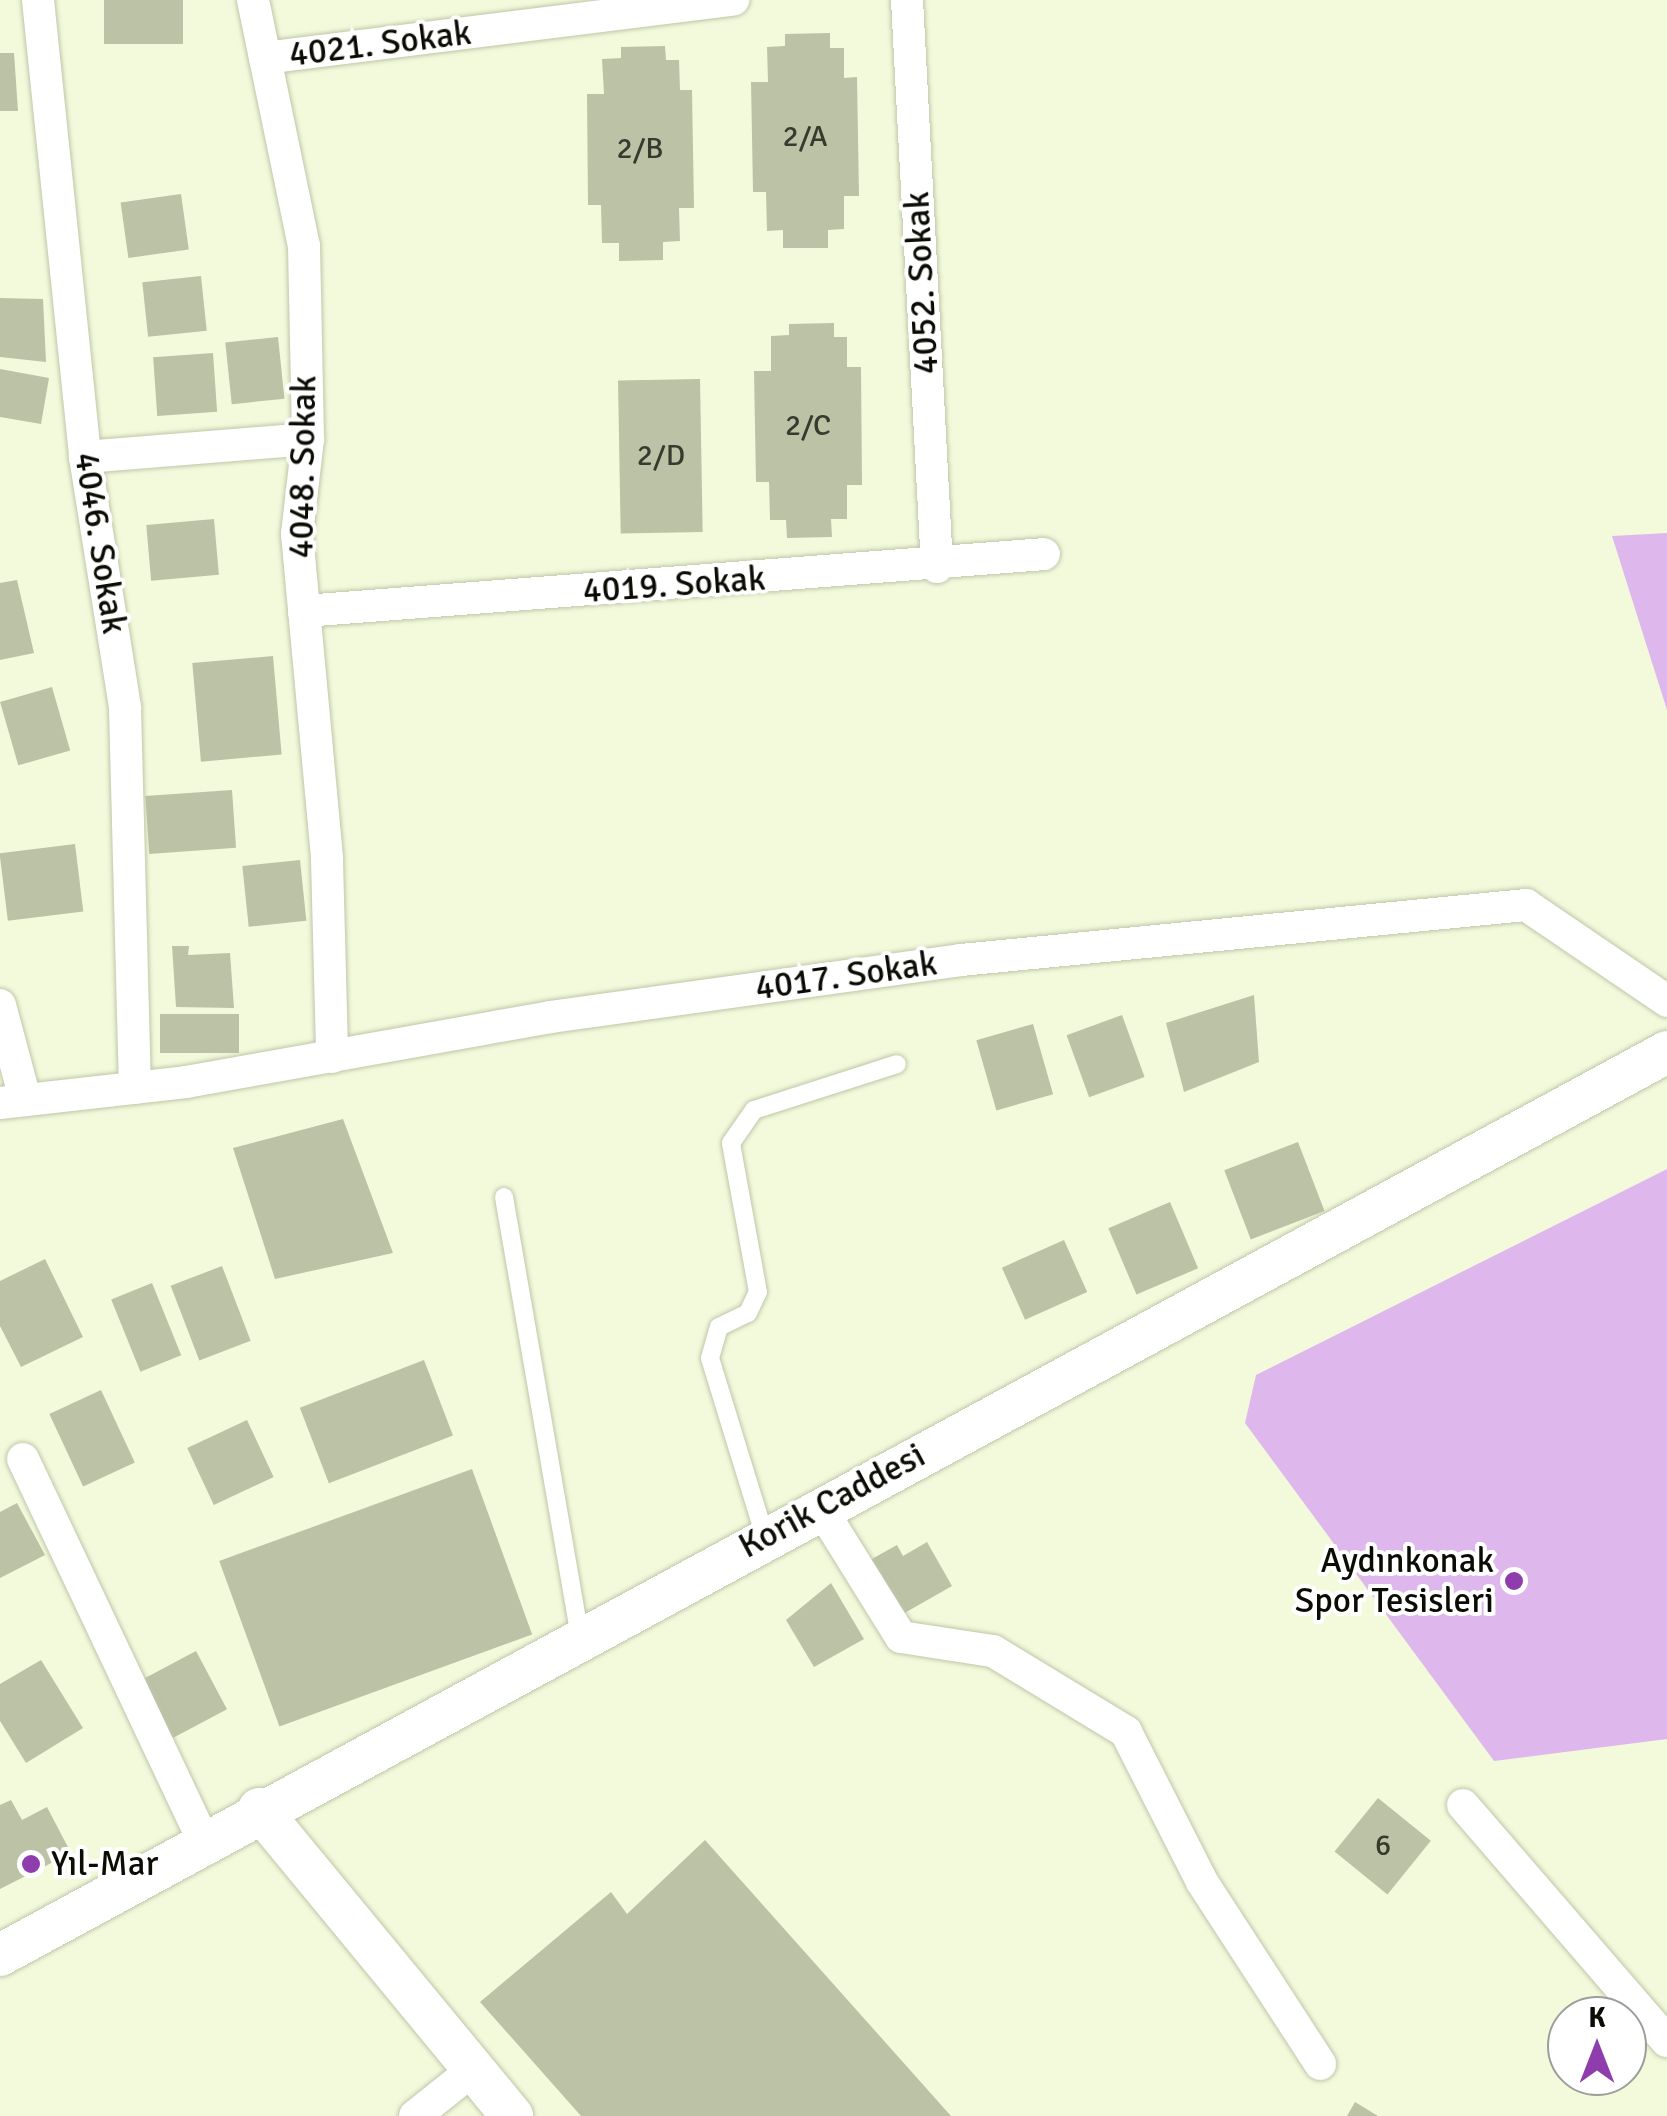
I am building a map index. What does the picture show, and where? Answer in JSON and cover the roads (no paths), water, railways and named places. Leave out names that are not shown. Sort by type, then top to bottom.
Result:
[{"type":"street","name":"4046. Sokak","points":[[38,0],[85,456],[126,708],[134,1088]]},
{"type":"street","name":"4048. Sokak","points":[[254,0],[304,246],[308,438],[297,534],[327,860],[332,1057]]},
{"type":"street","name":"4021. Sokak","points":[[265,58],[733,0]]},
{"type":"street","name":"4052. Sokak","points":[[907,0],[937,567]]},
{"type":"street","points":[[85,456],[308,438]]},
{"type":"street","name":"4019. Sokak","points":[[304,611],[937,567],[1044,554]]},
{"type":"street","name":"4017. Sokak","points":[[13,1101],[134,1088],[551,1018],[961,960],[1526,904],[1667,1001]]},
{"type":"street","points":[[0,1006],[13,1101]]},
{"type":"street","name":"Korik Caddesi","points":[[2,1948],[1667,1052]]},
{"type":"street","points":[[23,1459],[203,1840]]},
{"type":"street","points":[[820,1507],[901,1637],[993,1652],[1126,1732],[1202,1882],[1320,2064]]},
{"type":"street","points":[[1463,1805],[1667,2041]]},
{"type":"street","points":[[259,1808],[512,2116]]},
{"type":"street","points":[[414,2116],[474,2069]]},
{"type":"lane","points":[[764,1537],[710,1358],[719,1327],[748,1313],[758,1292],[730,1143],[754,1110],[897,1064]]},
{"type":"lane","points":[[504,1197],[580,1636]]},
{"type":"place","name":"Aydınkonak Spor Tesisleri","points":[[1514,1581]]},
{"type":"place","name":"Yıl-Mar","points":[[31,1864]]}]
